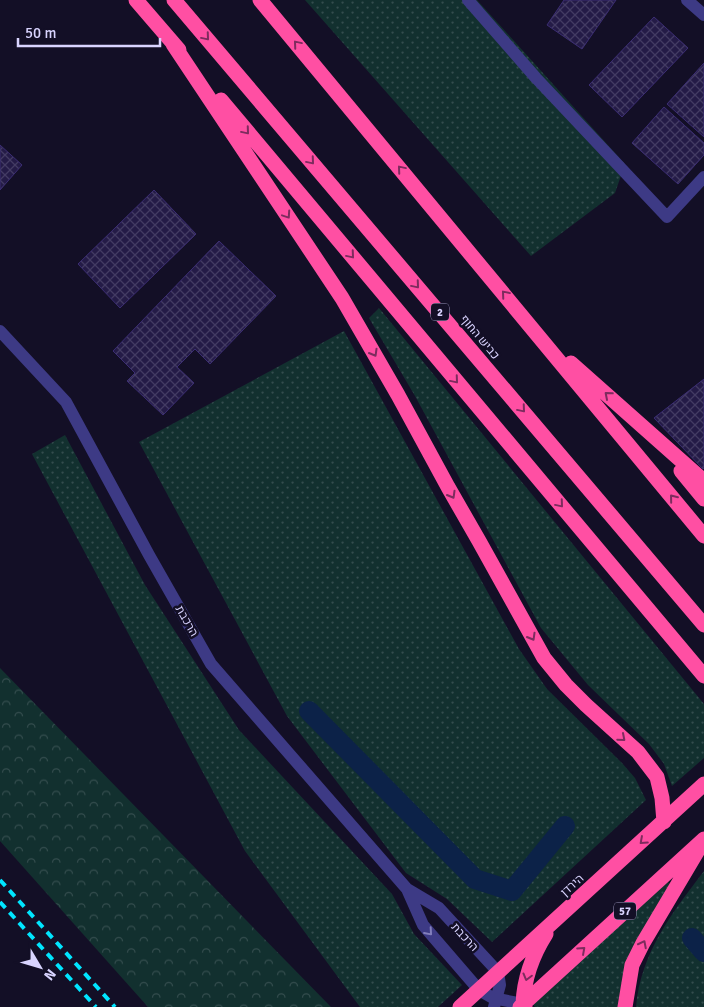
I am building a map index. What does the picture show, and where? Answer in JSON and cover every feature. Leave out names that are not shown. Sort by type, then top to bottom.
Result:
[{"type":"highway","points":[[136,0],[704,676]]},
{"type":"highway","name":"כביש החוף","points":[[174,0],[704,626]]},
{"type":"highway","points":[[260,0],[704,536]]},
{"type":"highway","points":[[173,44],[342,298],[544,658],[586,705],[638,752],[656,777],[662,798],[664,822]]},
{"type":"highway","points":[[536,332],[644,427],[671,454],[704,481]]},
{"type":"highway","points":[[644,427],[704,499]]},
{"type":"highway","name":"הירדן","points":[[460,1007],[704,784]]},
{"type":"highway","points":[[625,1007],[632,965],[643,942],[704,840]]},
{"type":"highway","name":"57","points":[[523,1006],[704,840]]},
{"type":"highway","points":[[523,1006],[524,987],[529,969],[539,945],[555,921]]},
{"type":"street","points":[[468,0],[536,78],[667,217],[704,178]]},
{"type":"street","points":[[687,0],[704,15]]},
{"type":"street","name":"הרכבת","points":[[0,331],[66,402],[149,555],[212,664],[407,889],[423,925],[479,990],[495,1003],[523,1006]]},
{"type":"street","name":"הרכבת","points":[[407,889],[439,908],[498,972]]},
{"type":"street","points":[[495,1003],[500,985],[498,972]]},
{"type":"green space","points":[[305,0],[477,0],[625,164],[615,193],[531,256]]},
{"type":"green space","points":[[379,308],[704,704],[704,758],[672,786],[664,764],[649,744],[588,685],[541,628],[415,396],[369,318]]},
{"type":"green space","points":[[344,331],[519,649],[547,689],[635,778],[646,800],[492,942],[447,899],[406,873],[287,716],[139,442]]},
{"type":"green space","points":[[65,435],[145,585],[239,730],[392,894],[414,934],[462,985],[438,1007],[360,1007],[245,851],[32,454]]},
{"type":"green space","points":[[0,668],[331,1007],[148,1007],[0,841]]},
{"type":"green space","points":[[704,871],[704,1007],[636,1007],[644,968],[651,951],[670,918]]},
{"type":"green space","points":[[667,881],[671,885],[621,1007],[535,1007],[533,1004]]},
{"type":"building","points":[[564,0],[616,0],[582,49],[547,25]]},
{"type":"building","points":[[654,17],[688,48],[622,117],[589,85]]},
{"type":"building","points":[[704,63],[704,137],[667,104]]},
{"type":"building","points":[[664,107],[704,143],[704,155],[678,184],[632,143]]},
{"type":"building","points":[[0,145],[22,165],[0,190]]},
{"type":"building","points":[[154,190],[196,234],[120,308],[78,264]]},
{"type":"building","points":[[219,241],[276,296],[210,364],[195,349],[177,367],[194,383],[163,415],[127,381],[135,373],[113,351]]},
{"type":"building","points":[[704,379],[704,468],[703,469],[654,418]]},
{"type":"waterway","points":[[309,711],[475,879],[512,891],[565,826]]},
{"type":"waterway","points":[[692,938],[704,952]]},
{"type":"railway","points":[[0,880],[115,1007]]},
{"type":"railway","points":[[0,902],[96,1007]]}]
